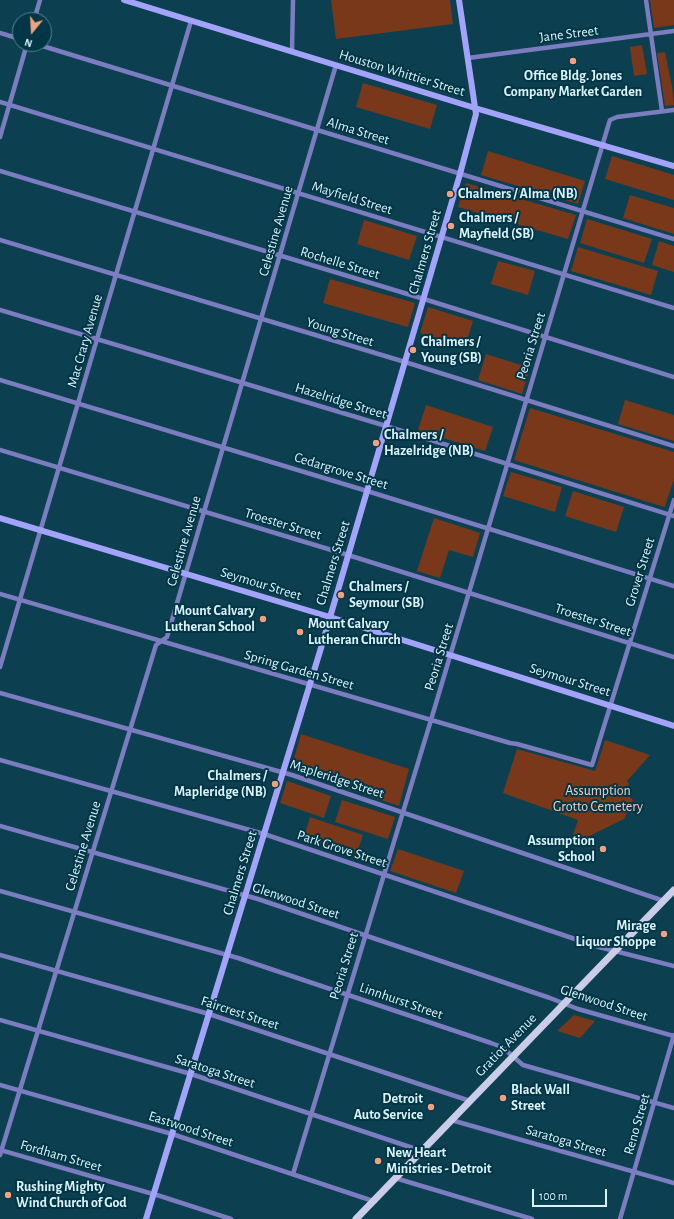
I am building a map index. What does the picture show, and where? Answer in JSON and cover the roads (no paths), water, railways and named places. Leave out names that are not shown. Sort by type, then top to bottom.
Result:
[{"type":"main road","name":"Gratiot Avenue","points":[[356,1219],[564,1003],[673,893]]},
{"type":"street","points":[[36,12],[40,0]]},
{"type":"street","name":"Houston Whittier Street","points":[[124,0],[475,108],[674,166]]},
{"type":"street","points":[[292,52],[293,0]]},
{"type":"street","name":"Chalmers Street","points":[[146,1219],[310,684],[424,299],[476,117],[459,0]]},
{"type":"street","points":[[646,0],[662,112],[674,110]]},
{"type":"street","name":"Mac Crary Avenue","points":[[0,667],[191,21]]},
{"type":"street","name":"Jane Street","points":[[468,58],[674,31]]},
{"type":"street","points":[[0,33],[12,37]]},
{"type":"street","name":"Alma Street","points":[[52,49],[674,239]]},
{"type":"street","points":[[0,137],[26,52]]},
{"type":"street","name":"Celestine Avenue","points":[[0,1152],[57,971],[156,645],[167,637],[336,65]]},
{"type":"street","name":"Mayfield Street","points":[[0,102],[674,308]]},
{"type":"street","name":"Peoria Street","points":[[293,1174],[451,655],[610,120],[617,117],[662,112]]},
{"type":"street","name":"Rochelle Street","points":[[0,171],[424,299],[674,377]]},
{"type":"street","name":"Young Street","points":[[0,240],[405,362],[674,446]]},
{"type":"street","name":"Hazelridge Street","points":[[0,310],[386,426],[672,515]]},
{"type":"street","name":"Cedargrove Street","points":[[0,380],[674,586]]},
{"type":"street","name":"Troester Street","points":[[0,450],[348,555],[674,657]]},
{"type":"street","name":"Grover Street","points":[[592,765],[650,579],[672,515],[674,500]]},
{"type":"street","name":"Seymour Street","points":[[0,518],[330,617],[674,726]]},
{"type":"street","name":"Spring Garden Street","points":[[0,594],[510,743],[592,765]]},
{"type":"street","name":"Mapleridge Street","points":[[0,693],[283,773],[664,901]]},
{"type":"street","name":"Park Grove Street","points":[[0,760],[264,834],[574,939],[674,966]]},
{"type":"street","name":"Glenwood Street","points":[[0,826],[245,895],[564,1003],[578,1010],[674,1036]]},
{"type":"street","name":"Linnhurst Street","points":[[0,891],[227,955],[502,1047],[523,1065],[674,1108]]},
{"type":"street","name":"Faircrest Street","points":[[0,955],[209,1014],[470,1101]]},
{"type":"street","name":"Saratoga Street","points":[[0,1020],[191,1074],[422,1151]]},
{"type":"street","name":"Reno Street","points":[[620,1219],[674,1036]]},
{"type":"street","name":"Eastwood Street","points":[[0,1085],[172,1134],[373,1201]]},
{"type":"street","name":"Saratoga Street","points":[[451,1120],[674,1183]]},
{"type":"street","name":"Fordham Street","points":[[0,1152],[154,1194],[232,1219]]},
{"type":"street","points":[[395,1178],[532,1219]]},
{"type":"place","name":"Office Bldg. Jones Company Market Garden","points":[[573,61]]},
{"type":"place","name":"Chalmers / Alma (NB)","points":[[450,194]]},
{"type":"place","name":"Chalmers / Mayfield (SB)","points":[[451,226]]},
{"type":"place","name":"Chalmers / Young (SB)","points":[[413,350]]},
{"type":"place","name":"Chalmers / Hazelridge (NB)","points":[[376,443]]},
{"type":"place","name":"Chalmers / Seymour (SB)","points":[[341,595]]},
{"type":"place","name":"Mount Calvary Lutheran School","points":[[263,619]]},
{"type":"place","name":"Mount Calvary Lutheran Church","points":[[300,632]]},
{"type":"place","name":"Chalmers / Mapleridge (NB)","points":[[275,784]]},
{"type":"place","name":"Assumption School","points":[[603,849]]},
{"type":"place","name":"Mirage Liquor Shoppe","points":[[664,934]]},
{"type":"place","name":"Black Wall Street","points":[[503,1098]]},
{"type":"place","name":"Detroit Auto Service","points":[[431,1107]]},
{"type":"place","name":"New Heart Ministries - Detroit","points":[[378,1161]]},
{"type":"place","name":"Rushing Mighty Wind Church of God","points":[[8,1195]]},
{"type":"park label","name":"Assumption Grotto Cemetery","points":[[598,800]]}]
